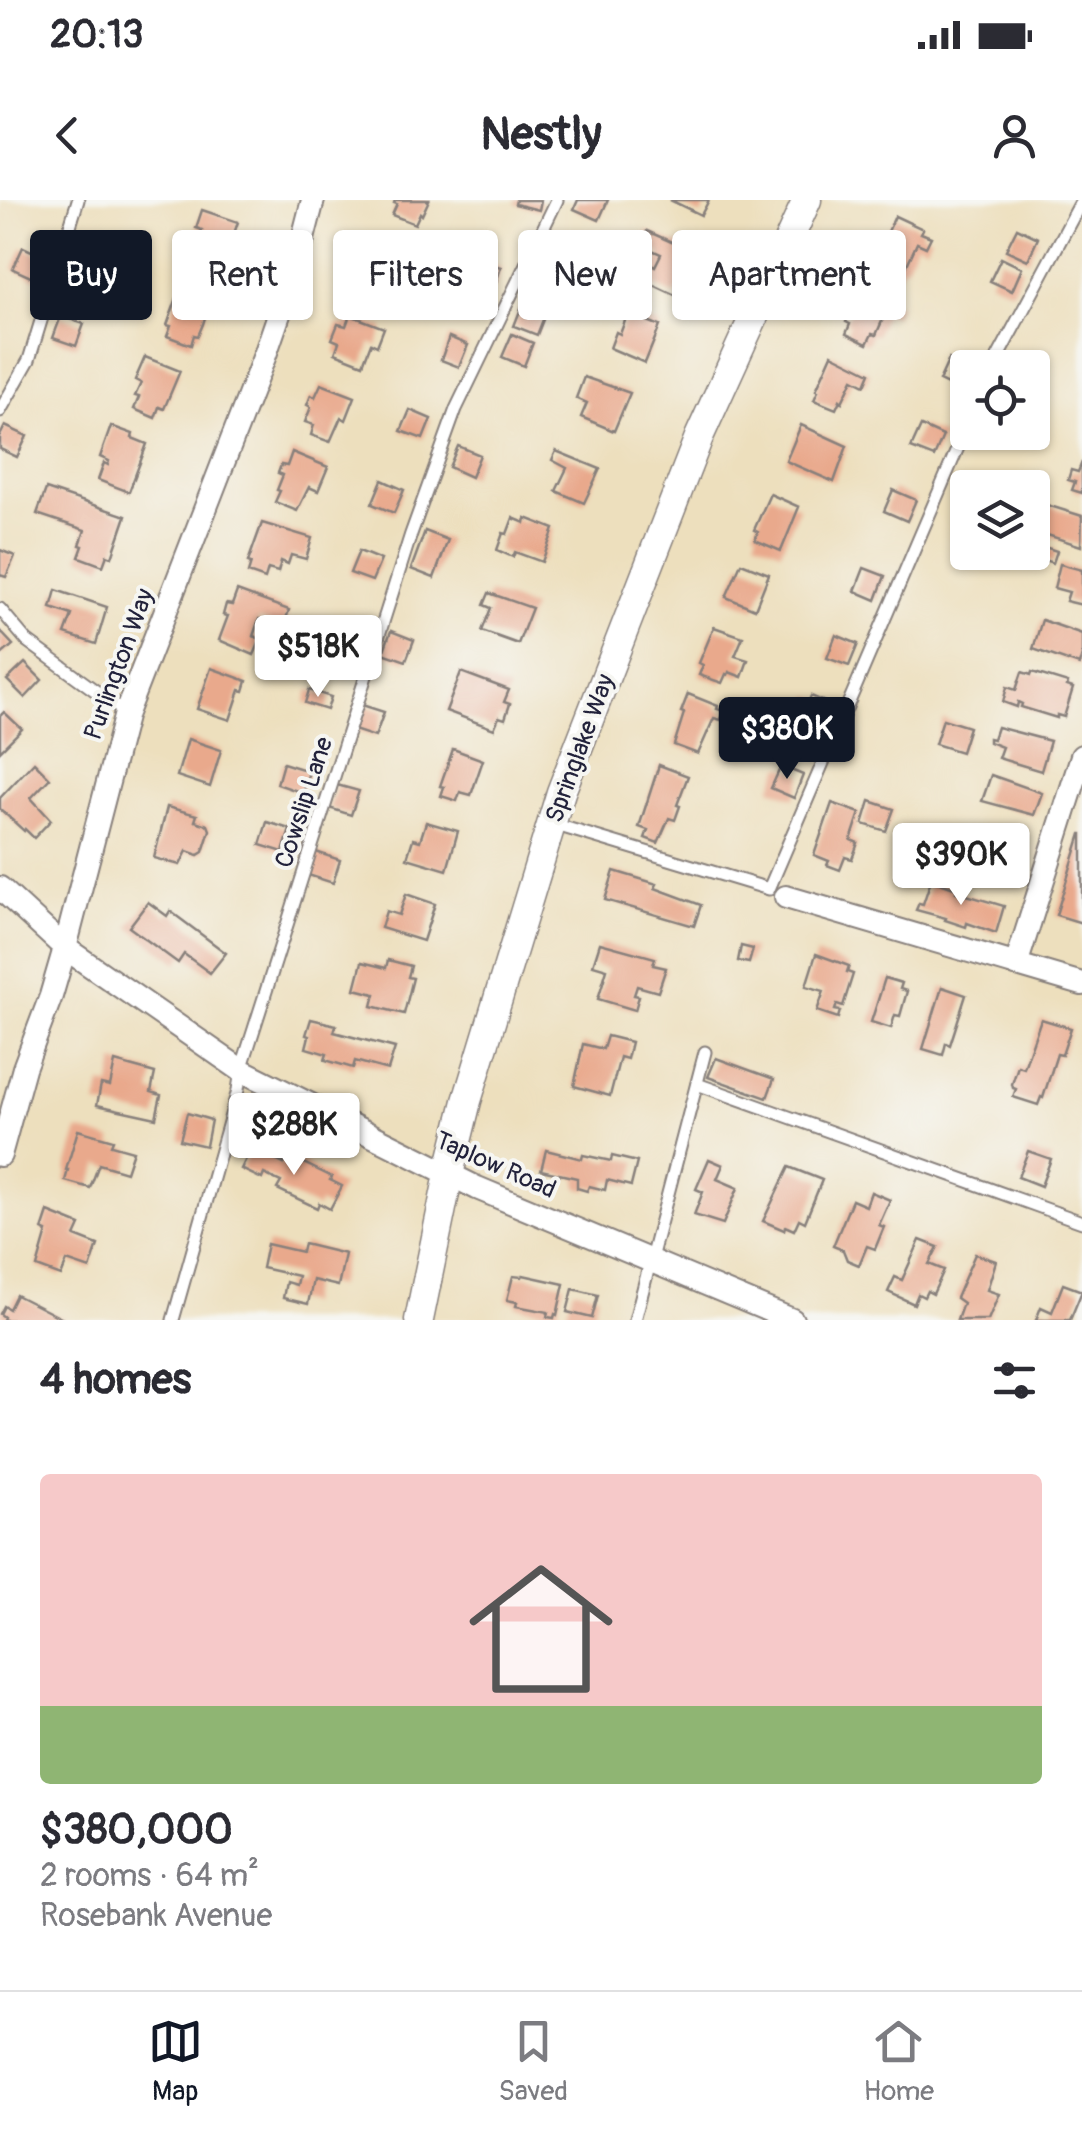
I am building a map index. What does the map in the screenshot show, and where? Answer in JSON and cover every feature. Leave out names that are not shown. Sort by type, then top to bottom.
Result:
[{"type":"street","name":"Purlington Way","points":[[0,1155],[24,1068],[65,948],[126,713],[264,355],[297,262],[313,200]]},
{"type":"street","name":"Springlake Way","points":[[419,1320],[467,1102],[551,824],[596,698],[700,436],[807,200]]},
{"type":"street","points":[[1016,965],[1082,756]]},
{"type":"street","name":"Taplow Road","points":[[0,888],[65,948],[241,1070],[477,1188],[792,1320]]},
{"type":"street","points":[[786,897],[1082,984]]},
{"type":"lane","points":[[0,411],[29,360],[78,200]]},
{"type":"lane","name":"Cowslip Lane","points":[[174,1320],[241,1070],[411,534],[450,427],[557,200]]},
{"type":"lane","points":[[1002,350],[1082,200]]},
{"type":"lane","points":[[551,824],[769,888],[957,450]]},
{"type":"lane","points":[[0,609],[27,641],[126,713]]},
{"type":"lane","points":[[635,1320],[706,1052]]},
{"type":"lane","points":[[697,1084],[1082,1222]]},
{"type":"building","points":[[395,200],[429,200],[415,224],[392,215]]},
{"type":"building","points":[[516,200],[541,200],[539,210],[515,204]]},
{"type":"building","points":[[578,200],[608,200],[599,220],[574,209]]},
{"type":"building","points":[[670,200],[709,200],[701,215]]},
{"type":"building","points":[[202,210],[238,222],[235,230],[196,228]]},
{"type":"building","points":[[895,216],[931,237],[926,247],[917,243],[906,267],[906,230],[889,230]]},
{"type":"building","points":[[1017,228],[1038,238],[1028,260],[1006,250]]},
{"type":"building","points":[[652,233],[672,242],[672,294],[652,284],[652,265],[655,266],[661,254],[652,250]]},
{"type":"building","points":[[23,247],[30,250],[30,277],[13,269]]},
{"type":"building","points":[[1001,258],[1022,268],[1012,291],[990,281]]},
{"type":"building","points":[[172,311],[172,320],[204,320],[191,345],[167,336],[171,326],[167,325]]},
{"type":"building","points":[[518,316],[518,320],[543,320],[537,335],[514,326]]},
{"type":"building","points":[[60,320],[84,324],[76,346],[53,338]]},
{"type":"building","points":[[348,320],[363,320],[384,328],[377,346],[371,343],[363,364],[335,353],[339,342],[332,339],[338,324],[346,326]]},
{"type":"building","points":[[625,320],[645,320],[660,326],[645,363],[610,348],[616,332],[620,334]]},
{"type":"building","points":[[883,320],[867,344],[846,334],[850,324],[846,322]]},
{"type":"building","points":[[512,334],[533,343],[524,366],[502,357]]},
{"type":"building","points":[[449,337],[468,345],[459,367],[441,360]]},
{"type":"building","points":[[832,354],[870,373],[865,385],[853,379],[836,409],[814,400]]},
{"type":"building","points":[[145,357],[180,371],[164,409],[159,407],[155,418],[134,409],[141,383],[135,380]]},
{"type":"building","points":[[949,359],[950,359],[950,386],[939,381]]},
{"type":"building","points":[[584,377],[630,393],[614,431],[581,417],[587,403],[576,398]]},
{"type":"building","points":[[321,384],[355,397],[346,420],[341,417],[330,442],[311,435],[314,425],[305,422],[311,395],[315,397]]},
{"type":"building","points":[[410,410],[431,419],[423,439],[401,431]]},
{"type":"building","points":[[801,425],[847,446],[834,482],[786,461]]},
{"type":"building","points":[[5,426],[27,436],[17,457],[0,449]]},
{"type":"building","points":[[111,426],[147,444],[129,492],[98,480],[104,463],[108,465],[109,461],[100,457]]},
{"type":"building","points":[[921,426],[943,436],[934,457],[911,448]]},
{"type":"building","points":[[458,446],[480,455],[471,477],[449,467]]},
{"type":"building","points":[[556,451],[600,469],[584,503],[556,491],[567,468],[552,460]]},
{"type":"building","points":[[292,452],[328,467],[318,491],[309,487],[297,511],[275,502],[283,475],[278,473],[281,465],[287,466]]},
{"type":"building","points":[[1082,462],[1082,493],[1072,490],[1075,482],[1068,480],[1071,470],[1078,472]]},
{"type":"building","points":[[382,480],[404,490],[394,513],[372,504]]},
{"type":"building","points":[[46,489],[126,516],[112,557],[107,555],[103,566],[79,557],[85,530],[37,514]]},
{"type":"building","points":[[893,490],[916,500],[907,521],[884,511]]},
{"type":"building","points":[[770,494],[799,507],[781,551],[755,540],[758,532],[754,530]]},
{"type":"building","points":[[1050,506],[1082,516],[1081,546],[1050,536]]},
{"type":"building","points":[[513,518],[525,523],[526,518],[554,529],[542,562],[497,550]]},
{"type":"building","points":[[262,523],[312,538],[306,559],[291,555],[288,564],[281,561],[278,572],[268,569],[265,579],[248,573]]},
{"type":"building","points":[[425,531],[448,540],[434,578],[411,569]]},
{"type":"building","points":[[1050,549],[1057,551],[1053,563],[1050,562]]},
{"type":"building","points":[[0,550],[15,556],[6,577],[0,575]]},
{"type":"building","points":[[359,551],[381,560],[372,581],[350,573]]},
{"type":"building","points":[[741,563],[769,574],[755,609],[726,597]]},
{"type":"building","points":[[1060,564],[1082,570],[1082,605],[1066,601],[1069,592],[1054,588]]},
{"type":"building","points":[[864,568],[885,576],[876,600],[855,591]]},
{"type":"building","points":[[56,590],[107,607],[96,644],[65,634],[72,615],[51,608]]},
{"type":"building","points":[[237,591],[289,610],[283,628],[259,619],[253,636],[261,639],[254,655],[219,640],[228,616],[223,615],[226,604],[232,605]]},
{"type":"building","points":[[489,593],[532,608],[518,644],[482,631],[491,608],[484,605]]},
{"type":"building","points":[[335,619],[357,627],[349,649],[327,642]]},
{"type":"building","points":[[1042,620],[1082,634],[1079,665],[1033,649]]},
{"type":"building","points":[[714,627],[743,637],[735,656],[748,660],[742,677],[729,672],[722,683],[699,675],[703,665],[699,663]]},
{"type":"building","points":[[0,631],[13,645],[0,656]]},
{"type":"building","points":[[391,631],[414,640],[406,661],[383,653]]},
{"type":"building","points":[[836,635],[858,644],[849,666],[827,658]]},
{"type":"building","points":[[25,663],[42,680],[25,698],[7,680]]},
{"type":"building","points":[[211,668],[247,681],[230,720],[197,709]]},
{"type":"building","points":[[461,672],[509,690],[504,702],[510,704],[505,719],[499,717],[494,729],[446,711]]},
{"type":"building","points":[[1022,672],[1068,683],[1073,688],[1064,717],[1021,707],[1018,702],[1017,707],[1003,702],[1007,687],[1016,690]]},
{"type":"building","points":[[309,690],[331,697],[327,710],[305,703]]},
{"type":"building","points":[[688,694],[724,711],[721,720],[714,718],[698,754],[674,745]]},
{"type":"building","points":[[811,696],[834,706],[824,727],[801,718]]},
{"type":"building","points":[[362,705],[384,712],[375,737],[354,730]]},
{"type":"building","points":[[4,712],[22,729],[0,751],[0,716]]},
{"type":"building","points":[[943,719],[969,727],[961,752],[935,744]]},
{"type":"building","points":[[997,727],[1050,741],[1041,771],[998,758],[1002,747],[989,742]]},
{"type":"building","points":[[188,739],[221,750],[210,787],[177,776]]},
{"type":"building","points":[[453,749],[483,760],[471,795],[460,792],[457,801],[441,796],[444,787],[440,786]]},
{"type":"building","points":[[34,762],[50,778],[31,798],[51,820],[34,838],[0,809],[0,798]]},
{"type":"building","points":[[283,763],[309,771],[303,793],[277,784]]},
{"type":"building","points":[[659,765],[688,776],[675,820],[669,818],[658,843],[645,838],[648,830],[639,827]]},
{"type":"building","points":[[781,766],[803,775],[794,798],[771,788]]},
{"type":"building","points":[[991,775],[1042,793],[1034,815],[982,801]]},
{"type":"building","points":[[337,785],[359,791],[351,815],[329,808]]},
{"type":"building","points":[[870,801],[894,809],[886,831],[863,824]]},
{"type":"building","points":[[832,803],[860,813],[851,840],[858,843],[852,859],[845,857],[840,870],[814,855]]},
{"type":"building","points":[[167,807],[197,815],[195,821],[208,825],[210,830],[203,852],[198,855],[187,851],[180,865],[154,858]]},
{"type":"building","points":[[267,822],[290,829],[283,852],[260,845]]},
{"type":"building","points":[[426,822],[458,831],[447,870],[407,858],[413,839],[420,841]]},
{"type":"building","points":[[985,830],[1023,841],[1017,873],[996,866],[995,872],[966,863],[972,843],[980,846]]},
{"type":"building","points":[[1082,834],[1082,923],[1056,915]]},
{"type":"building","points":[[316,852],[340,860],[333,883],[308,875]]},
{"type":"building","points":[[614,871],[657,884],[655,888],[701,905],[694,926],[605,900]]},
{"type":"building","points":[[931,880],[1004,906],[996,933],[916,910],[919,903],[923,904]]},
{"type":"building","points":[[406,894],[435,904],[423,941],[381,928],[386,911],[399,915]]},
{"type":"building","points":[[148,902],[167,916],[170,911],[226,953],[210,973],[184,954],[178,963],[129,927]]},
{"type":"building","points":[[600,943],[655,958],[653,965],[666,968],[658,992],[637,986],[635,1010],[598,999],[607,969],[593,965]]},
{"type":"building","points":[[741,946],[753,949],[749,963],[738,961]]},
{"type":"building","points":[[816,954],[849,966],[847,972],[853,974],[843,1006],[837,1004],[838,1018],[817,1011],[824,991],[806,986]]},
{"type":"building","points":[[388,960],[411,966],[408,977],[413,978],[404,1014],[372,1006],[375,994],[355,989],[362,962],[386,968]]},
{"type":"building","points":[[885,978],[902,983],[900,989],[907,991],[900,1016],[895,1015],[891,1028],[871,1022]]},
{"type":"building","points":[[942,987],[966,995],[943,1055],[923,1049]]},
{"type":"building","points":[[311,1019],[336,1025],[334,1032],[395,1048],[388,1070],[355,1061],[353,1068],[325,1060],[327,1054],[306,1048]]},
{"type":"building","points":[[1041,1019],[1071,1028],[1038,1105],[1013,1097],[1016,1089],[1012,1084],[1018,1066],[1024,1068]]},
{"type":"building","points":[[607,1036],[631,1042],[627,1059],[620,1057],[610,1096],[574,1086],[583,1044],[603,1049]]},
{"type":"building","points":[[716,1058],[774,1079],[767,1098],[708,1077]]},
{"type":"building","points":[[115,1062],[155,1073],[151,1092],[161,1095],[156,1118],[97,1105],[101,1084],[110,1086]]},
{"type":"building","points":[[187,1113],[211,1120],[206,1146],[180,1140]]},
{"type":"building","points":[[78,1130],[113,1140],[111,1145],[133,1151],[126,1172],[99,1164],[90,1188],[65,1181]]},
{"type":"building","points":[[253,1145],[284,1164],[286,1160],[291,1163],[293,1158],[332,1177],[330,1180],[342,1186],[330,1209],[319,1203],[317,1208],[277,1189],[281,1182],[264,1174],[262,1179],[241,1169]]},
{"type":"building","points":[[546,1150],[582,1159],[583,1155],[611,1161],[612,1156],[637,1162],[631,1186],[607,1180],[605,1190],[577,1188],[577,1178],[541,1170]]},
{"type":"building","points":[[1028,1151],[1051,1159],[1041,1186],[1018,1177]]},
{"type":"building","points":[[709,1159],[723,1165],[717,1179],[738,1188],[723,1224],[694,1215],[703,1192],[696,1189]]},
{"type":"building","points":[[789,1167],[822,1180],[805,1222],[799,1219],[794,1230],[785,1226],[784,1230],[763,1221]]},
{"type":"building","points":[[871,1192],[890,1200],[879,1225],[884,1227],[875,1249],[867,1246],[859,1265],[847,1260],[843,1250],[833,1246],[852,1200],[866,1206]]},
{"type":"building","points":[[48,1212],[80,1225],[75,1236],[98,1245],[90,1269],[67,1261],[61,1276],[37,1267]]},
{"type":"building","points":[[920,1240],[938,1247],[929,1264],[944,1270],[933,1294],[918,1294],[914,1304],[888,1292],[895,1277],[902,1280]]},
{"type":"building","points":[[267,1244],[302,1252],[304,1244],[345,1254],[338,1286],[313,1280],[308,1304],[283,1298],[286,1282],[296,1285],[298,1276],[262,1268]]},
{"type":"building","points":[[975,1254],[996,1261],[987,1290],[999,1294],[988,1320],[957,1320],[963,1303],[956,1298]]},
{"type":"building","points":[[513,1276],[564,1284],[554,1318],[547,1317],[548,1312],[516,1306],[517,1302],[507,1300]]},
{"type":"building","points":[[1063,1284],[1082,1291],[1070,1320],[1036,1320],[1041,1307],[1052,1312]]},
{"type":"building","points":[[573,1289],[598,1295],[592,1318],[567,1312]]},
{"type":"building","points":[[16,1295],[65,1320],[3,1320],[0,1314],[4,1306],[9,1309]]}]
